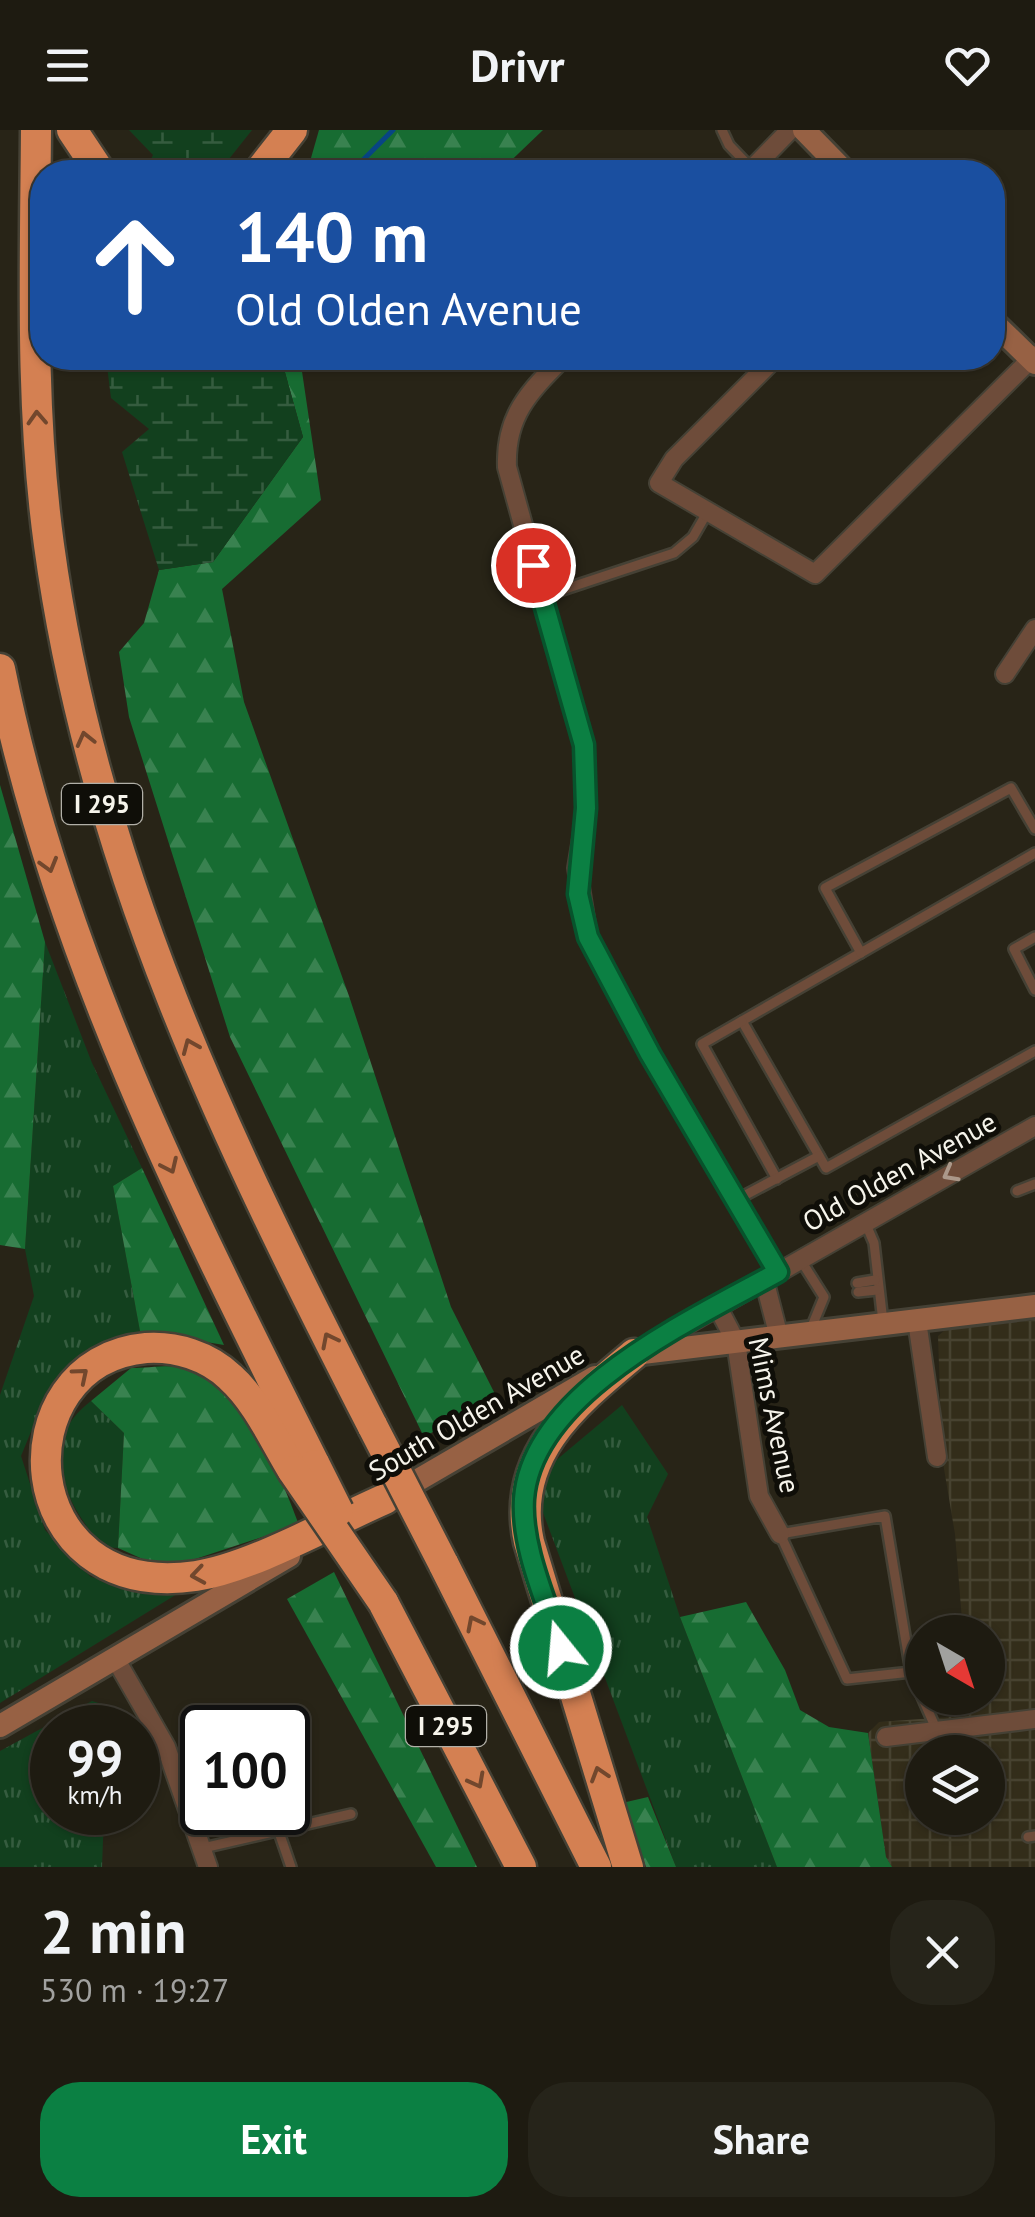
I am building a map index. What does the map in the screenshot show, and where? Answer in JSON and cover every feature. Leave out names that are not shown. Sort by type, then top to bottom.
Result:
[{"type":"highway","name":"I 295","points":[[36,130],[36,160]]},
{"type":"highway","points":[[72,130],[92,160]]},
{"type":"highway","points":[[268,160],[292,130]]},
{"type":"highway","name":"I 295","points":[[36,370],[42,481],[63,637],[98,790],[136,911],[187,1040],[374,1427],[596,1867]]},
{"type":"highway","name":"I 295","points":[[0,669],[50,871],[94,994],[304,1468],[382,1602],[521,1867]]},
{"type":"highway","points":[[304,1468],[230,1377],[195,1355],[156,1347],[112,1355],[78,1375],[52,1408],[39,1448],[42,1491],[62,1532],[99,1561],[144,1576],[169,1578],[221,1570],[385,1499]]},
{"type":"highway","points":[[628,1867],[529,1542],[524,1498],[537,1456],[572,1405],[634,1354]]},
{"type":"main road","points":[[804,130],[834,160]]},
{"type":"main road","points":[[1005,333],[1034,359]]},
{"type":"main road","name":"South Olden Avenue","points":[[0,1726],[634,1354],[1035,1306]]},
{"type":"street","points":[[760,160],[790,130]]},
{"type":"street","points":[[762,370],[674,458],[659,482],[815,574],[1034,359]]},
{"type":"street","points":[[552,370],[516,410],[506,444],[507,467],[584,745],[586,808],[577,868],[583,922],[650,1054],[736,1200],[771,1275],[779,1337]]},
{"type":"street","points":[[1005,674],[1035,629]]},
{"type":"street","name":"Old Olden Avenue","points":[[634,1354],[1035,1126]]},
{"type":"street","name":"Mims Avenue","points":[[717,1306],[736,1342],[759,1496],[780,1534]]},
{"type":"street","points":[[917,1321],[937,1457]]},
{"type":"street","points":[[116,1658],[166,1747],[205,1858]]},
{"type":"street","points":[[886,1736],[1035,1719]]},
{"type":"street","points":[[945,1730],[948,1735]]},
{"type":"lane","points":[[722,130],[742,160]]},
{"type":"lane","points":[[542,598],[674,553],[694,537],[708,511]]},
{"type":"lane","points":[[860,953],[825,888],[1011,788],[1035,829]]},
{"type":"lane","points":[[776,1179],[702,1044],[1035,852]]},
{"type":"lane","points":[[1035,937],[1014,949],[1035,990]]},
{"type":"lane","points":[[742,1021],[826,1168],[1035,1051]]},
{"type":"lane","points":[[736,1200],[819,1156]]},
{"type":"lane","points":[[1017,1191],[1035,1184]]},
{"type":"lane","points":[[865,1222],[874,1243],[883,1324]]},
{"type":"lane","points":[[800,1259],[826,1292],[808,1334]]},
{"type":"lane","points":[[858,1287],[876,1285]]},
{"type":"lane","points":[[905,1641],[885,1516],[780,1534],[847,1679],[905,1673]]},
{"type":"lane","points":[[936,1715],[945,1730]]},
{"type":"lane","points":[[310,1822],[351,1814]]},
{"type":"lane","points":[[205,1858],[261,1835]]},
{"type":"lane","points":[[280,1835],[291,1867]]},
{"type":"shaded area","points":[[1035,1320],[1035,1867],[892,1867],[886,1858],[868,1733],[879,1722],[1005,1715],[1005,1615],[962,1615],[955,1534],[942,1457],[938,1336],[945,1330]]},
{"type":"green space","points":[[129,130],[252,130],[229,160],[151,160],[153,155]]},
{"type":"green space","points":[[319,130],[543,130],[512,160],[310,160]]},
{"type":"green space","points":[[108,370],[284,370],[303,437],[213,562],[159,570],[122,452],[149,429],[111,398]]},
{"type":"green space","points":[[284,370],[302,370],[321,500],[222,589],[244,702],[349,996],[451,1307],[496,1396],[424,1437],[230,1037],[129,717],[119,652],[144,623],[159,570],[213,562],[303,437]]},
{"type":"green space","points":[[0,785],[45,942],[25,1249],[0,1245]]},
{"type":"green space","points":[[45,942],[92,1063],[142,1168],[113,1186],[140,1331],[83,1358],[39,1412],[21,1456],[45,1530],[91,1577],[177,1594],[0,1703],[0,1395],[34,1296],[25,1249]]},
{"type":"green space","points":[[142,1168],[224,1345],[140,1331],[113,1186]]},
{"type":"green space","points":[[131,1368],[187,1368],[208,1377],[226,1392],[258,1434],[299,1525],[165,1569],[118,1548],[124,1433],[91,1401]]},
{"type":"green space","points":[[91,1401],[124,1433],[118,1548],[103,1547],[89,1530],[68,1493],[62,1473],[64,1435]]},
{"type":"green space","points":[[622,1405],[668,1474],[647,1517],[680,1617],[777,1867],[676,1867],[539,1502],[554,1462]]},
{"type":"green space","points":[[334,1572],[477,1867],[436,1867],[287,1599]]},
{"type":"green space","points":[[746,1602],[785,1670],[800,1710],[829,1727],[868,1733],[886,1857],[892,1867],[777,1867],[680,1617]]},
{"type":"green space","points":[[30,1735],[30,1835],[103,1835],[102,1867],[0,1867],[0,1751]]},
{"type":"green space","points":[[648,1797],[676,1867],[646,1867],[622,1803]]},
{"type":"waterway","points":[[363,160],[393,130]]},
{"type":"route","points":[[533,565],[584,745],[586,808],[577,868],[578,894],[588,937],[650,1054],[778,1272],[634,1354],[572,1405],[537,1456],[524,1498],[525,1524],[561,1648]]}]
